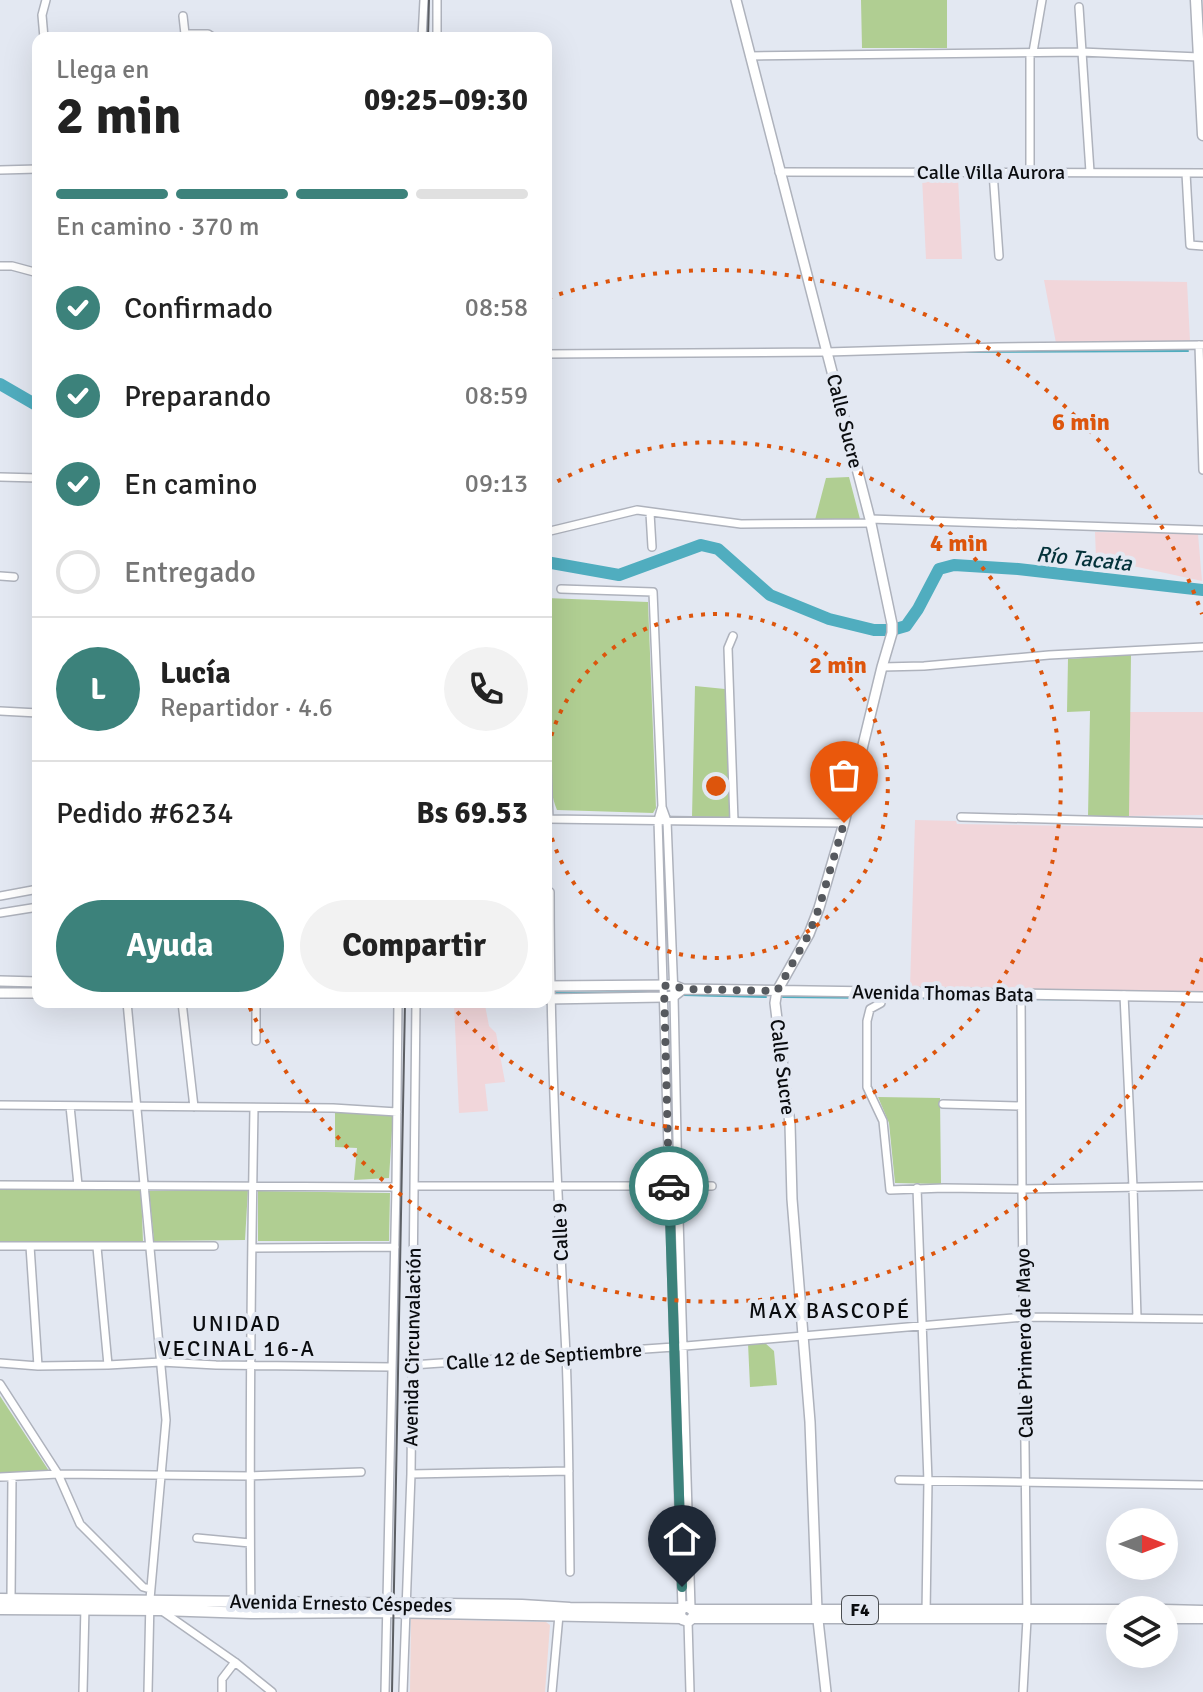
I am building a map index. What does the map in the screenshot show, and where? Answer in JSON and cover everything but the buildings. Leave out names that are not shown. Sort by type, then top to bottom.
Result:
[{"type":"highway","points":[[1196,0],[1203,135]]},
{"type":"highway","name":"Avenida Ernesto Céspedes","points":[[6,1599],[85,1604]]},
{"type":"highway","name":"Avenida Ernesto Céspedes","points":[[0,1609],[153,1602],[250,1608],[818,1615],[1106,1611]]},
{"type":"highway","points":[[1178,1610],[1203,1611]]},
{"type":"highway","name":"Avenida Ernesto Céspedes","points":[[1027,1614],[1106,1617]]},
{"type":"highway","points":[[1178,1618],[1203,1618]]},
{"type":"main road","name":"Calle Sucre","points":[[736,0],[870,521],[892,628],[844,823],[819,908],[809,934],[777,991],[775,1003],[790,1124],[792,1199],[810,1422],[818,1615],[826,1692]]},
{"type":"main road","points":[[0,981],[32,982]]},
{"type":"main road","name":"Avenida Thomas Bata","points":[[552,986],[672,991],[1203,997]]},
{"type":"main road","name":"Avenida Thomas Bata","points":[[552,999],[672,991]]},
{"type":"main road","points":[[0,993],[32,993]]},
{"type":"street","points":[[43,32],[42,15],[46,0]]},
{"type":"street","points":[[422,32],[424,0]]},
{"type":"street","points":[[437,0],[437,32]]},
{"type":"street","points":[[1030,172],[1031,52],[1042,0]]},
{"type":"street","points":[[1079,7],[1090,172]]},
{"type":"street","points":[[183,16],[185,32]]},
{"type":"street","points":[[750,56],[1081,52],[1199,57]]},
{"type":"street","points":[[0,170],[32,169]]},
{"type":"street","name":"Calle Villa Aurora","points":[[779,172],[1203,173]]},
{"type":"street","points":[[993,172],[999,256]]},
{"type":"street","points":[[1186,173],[1190,245],[1203,246]]},
{"type":"street","points":[[0,266],[32,271]]},
{"type":"street","points":[[552,354],[1201,345],[1203,470]]},
{"type":"street","points":[[0,477],[32,478]]},
{"type":"street","points":[[552,532],[637,510],[741,524],[870,521],[1203,530]]},
{"type":"street","points":[[650,513],[652,547]]},
{"type":"street","points":[[0,576],[14,577]]},
{"type":"street","points":[[561,589],[653,592],[672,991],[674,1347],[690,1692]]},
{"type":"street","points":[[733,636],[728,648],[734,821]]},
{"type":"street","points":[[882,667],[1203,647]]},
{"type":"street","points":[[0,711],[32,713]]},
{"type":"street","points":[[961,817],[1203,823]]},
{"type":"street","points":[[552,819],[844,823]]},
{"type":"street","points":[[0,896],[32,890]]},
{"type":"street","points":[[0,913],[32,908]]},
{"type":"street","points":[[882,993],[881,1003],[870,1009],[867,1021],[867,1087],[883,1121],[890,1190],[1203,1186]]},
{"type":"street","name":"Calle Primero de Mayo","points":[[1021,994],[1027,1614],[1023,1692]]},
{"type":"street","points":[[1124,995],[1137,1318]]},
{"type":"street","points":[[128,1008],[166,1420],[148,1692]]},
{"type":"street","points":[[183,1008],[194,1107]]},
{"type":"street","points":[[256,1008],[256,1041]]},
{"type":"street","name":"Avenida Circunvalación","points":[[385,1692],[398,1008]]},
{"type":"street","name":"Avenida Circunvalación","points":[[403,1692],[411,1474],[416,1008]]},
{"type":"street","name":"Calle 9","points":[[549,1008],[566,1355],[570,1572]]},
{"type":"street","points":[[943,1104],[1021,1106]]},
{"type":"street","points":[[0,1105],[333,1108],[397,1112]]},
{"type":"street","points":[[70,1106],[78,1185]]},
{"type":"street","points":[[250,1608],[249,1365],[254,1108]]},
{"type":"street","points":[[0,1185],[396,1187]]},
{"type":"street","points":[[414,1186],[712,1186]]},
{"type":"street","points":[[673,1186],[684,1346],[687,1613]]},
{"type":"street","points":[[917,1188],[928,1481],[926,1614]]},
{"type":"street","points":[[0,1246],[214,1246]]},
{"type":"street","points":[[30,1246],[38,1366]]},
{"type":"street","points":[[97,1247],[108,1365]]},
{"type":"street","points":[[253,1248],[395,1247]]},
{"type":"street","name":"Calle 12 de Septiembre","points":[[412,1365],[674,1347],[1024,1317],[1203,1319]]},
{"type":"street","points":[[0,1363],[38,1366],[161,1362],[392,1367]]},
{"type":"street","points":[[0,1384],[58,1474],[80,1524],[143,1587],[153,1602],[272,1692]]},
{"type":"street","points":[[411,1474],[569,1471]]},
{"type":"street","points":[[0,1477],[58,1474],[250,1476],[361,1472]]},
{"type":"street","points":[[6,1599],[12,1477]]},
{"type":"street","points":[[899,1480],[1203,1485]]},
{"type":"street","points":[[197,1538],[250,1543]]},
{"type":"street","points":[[83,1692],[85,1604]]},
{"type":"street","points":[[552,1692],[559,1611]]},
{"type":"street","points":[[222,1692],[222,1679],[235,1662]]},
{"type":"street","points":[[256,1679],[256,1692]]},
{"type":"shaded area","points":[[922,177],[958,177],[962,259],[926,259]]},
{"type":"shaded area","points":[[1044,280],[1187,282],[1190,341],[1056,343]]},
{"type":"shaded area","points":[[1095,532],[1198,534],[1202,581],[1096,558]]},
{"type":"shaded area","points":[[1129,712],[1203,712],[1203,815],[1129,816]]},
{"type":"shaded area","points":[[915,820],[956,821],[957,824],[1203,828],[1203,992],[910,988]]},
{"type":"shaded area","points":[[454,1008],[486,1008],[489,1026],[496,1033],[505,1082],[485,1084],[488,1111],[459,1113]]},
{"type":"shaded area","points":[[411,1619],[546,1622],[550,1625],[545,1692],[410,1692]]},
{"type":"green space","points":[[861,0],[947,0],[947,48],[862,48]]},
{"type":"green space","points":[[849,477],[860,519],[815,520],[826,478]]},
{"type":"green space","points":[[552,598],[648,602],[656,808],[653,813],[557,810],[554,801]]},
{"type":"green space","points":[[1131,655],[1129,816],[1088,817],[1090,711],[1067,712],[1068,659]]},
{"type":"green space","points":[[695,686],[725,689],[730,817],[692,817]]},
{"type":"green space","points":[[878,1097],[940,1098],[941,1184],[895,1183],[889,1123]]},
{"type":"green space","points":[[335,1112],[393,1115],[389,1178],[354,1180],[357,1148],[335,1147]]},
{"type":"green space","points":[[0,1189],[141,1189],[143,1242],[0,1242]]},
{"type":"green space","points":[[248,1189],[245,1240],[154,1241],[149,1191]]},
{"type":"green space","points":[[258,1191],[390,1193],[389,1241],[258,1241]]},
{"type":"green space","points":[[748,1343],[765,1343],[774,1351],[777,1385],[750,1387]]},
{"type":"green space","points":[[0,1396],[51,1474],[0,1474]]},
{"type":"waterway","points":[[953,352],[1188,351]]},
{"type":"waterway","name":"Río Tacata","points":[[0,384],[32,403]]},
{"type":"waterway","name":"Río Tacata","points":[[552,563],[619,575],[701,545],[718,549],[770,595],[829,619],[874,630],[906,626],[939,569],[954,565],[1018,569],[1203,590]]},
{"type":"waterway","points":[[556,993],[655,992]]},
{"type":"waterway","points":[[683,995],[766,997]]},
{"type":"waterway","points":[[783,997],[877,998]]},
{"type":"waterway","points":[[886,998],[1011,999]]},
{"type":"waterway","points":[[1026,999],[1119,1000]]},
{"type":"tram line","points":[[428,32],[429,0]]},
{"type":"tram line","points":[[392,1692],[405,1008]]},
{"type":"way so far","points":[[669,1186],[664,986],[777,991],[809,934],[844,823]]},
{"type":"district","name":"MAX BASCOPÉ","points":[[830,1310]]},
{"type":"district","name":"UNIDAD VECINAL 16-A","points":[[237,1336]]},
{"type":"route","points":[[669,1186],[682,1587]]}]
